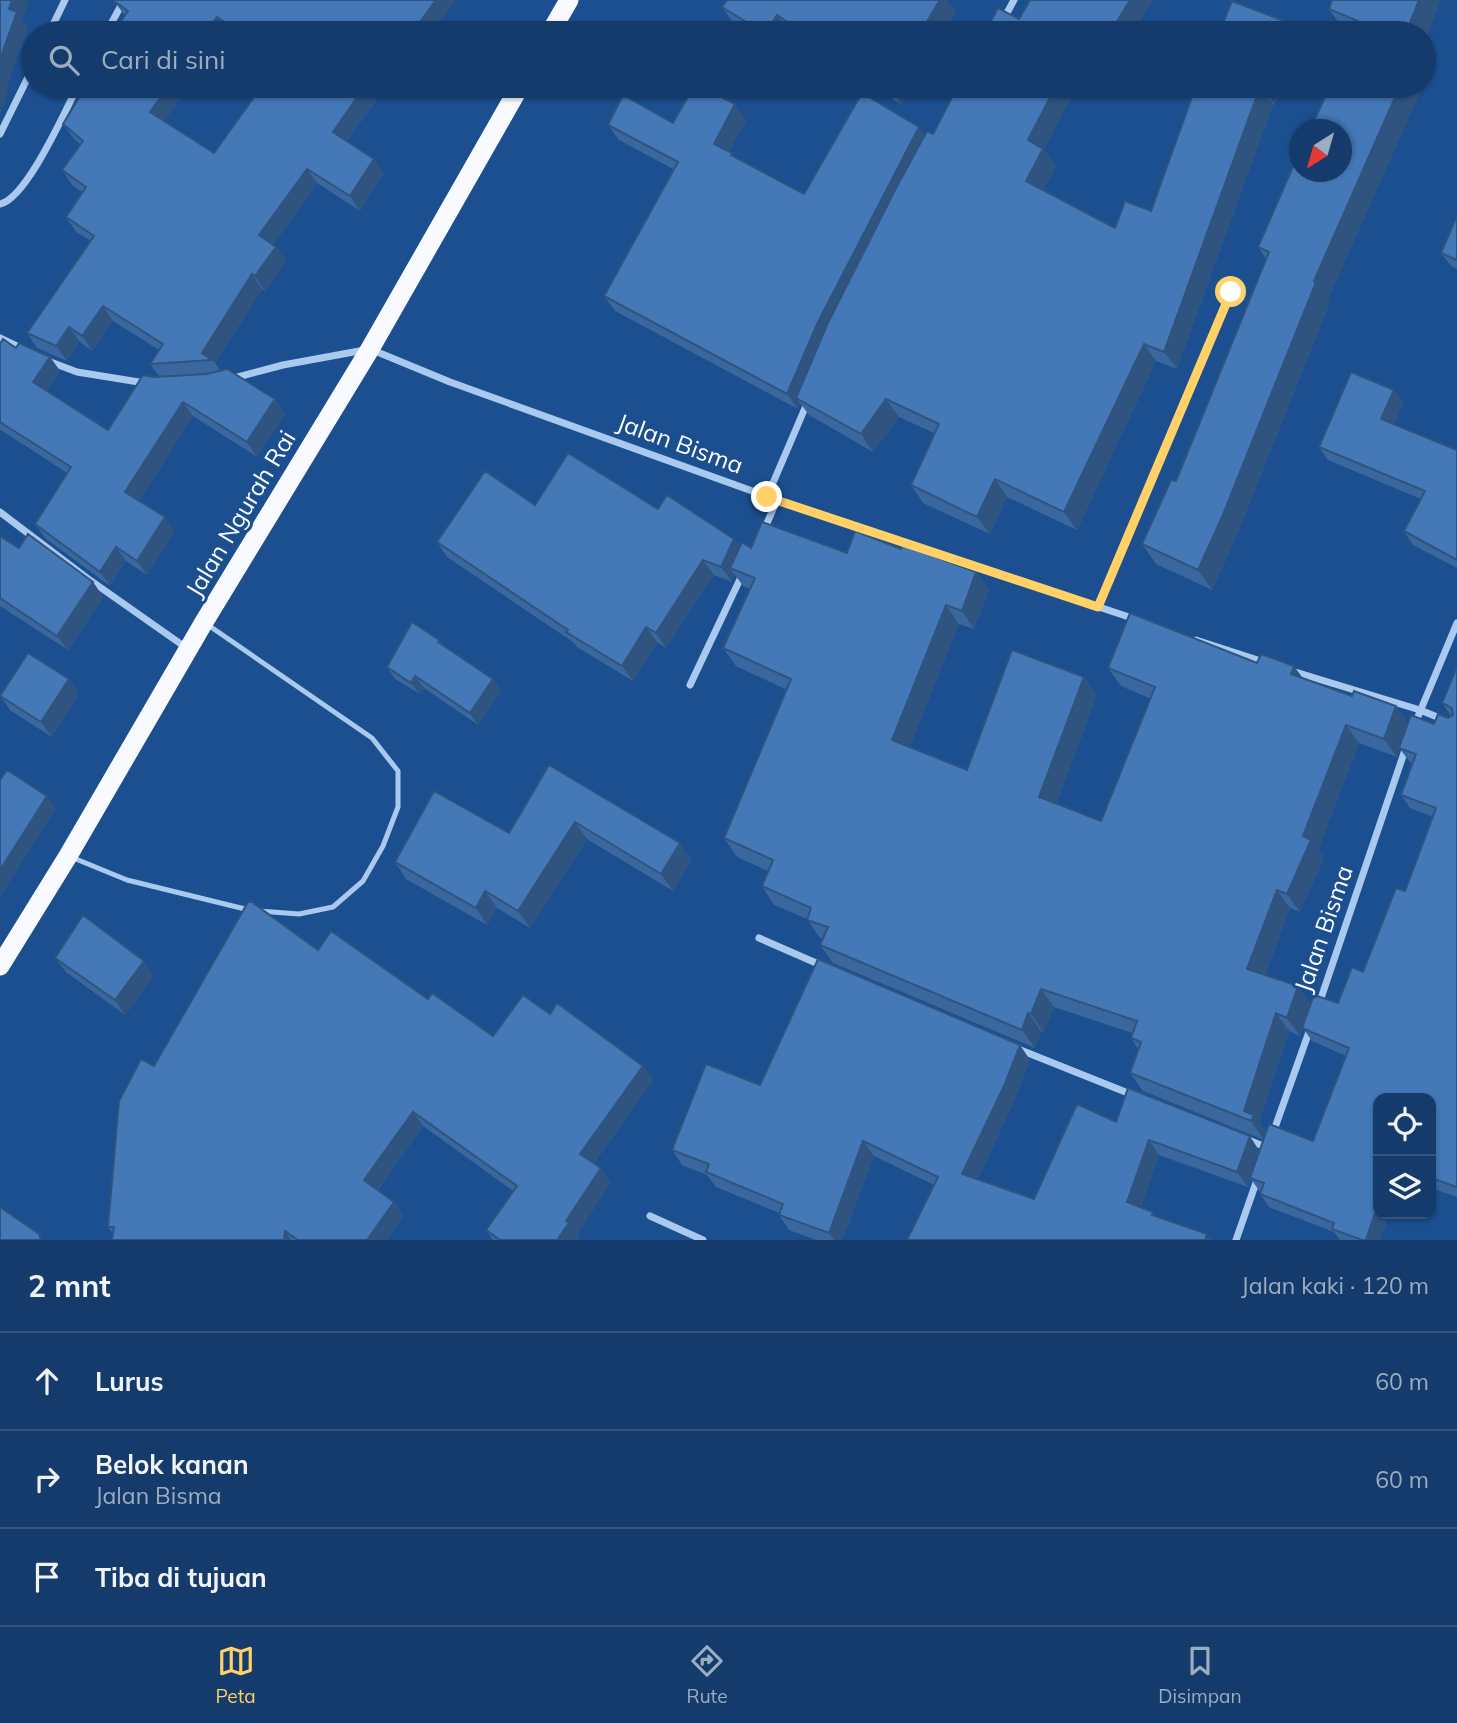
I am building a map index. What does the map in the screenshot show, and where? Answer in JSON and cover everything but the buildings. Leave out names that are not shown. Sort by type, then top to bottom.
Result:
[{"type":"highway","points":[[557,21],[569,0]]},
{"type":"highway","name":"Jalan Ngurah Rai","points":[[0,966],[370,349],[513,98]]},
{"type":"street","points":[[55,21],[65,0]]},
{"type":"street","points":[[113,21],[124,0]]},
{"type":"street","points":[[1003,21],[1014,0]]},
{"type":"street","points":[[0,134],[21,91]]},
{"type":"street","points":[[0,204],[7,202],[22,188],[33,172],[72,98]]},
{"type":"street","points":[[1098,607],[1231,292]]},
{"type":"street","points":[[0,338],[77,372],[152,383]]},
{"type":"street","points":[[217,382],[283,365],[370,349]]},
{"type":"street","name":"Jalan Bisma","points":[[370,349],[450,382],[767,497],[1149,624]]},
{"type":"street","points":[[767,497],[814,388]]},
{"type":"street","points":[[761,536],[777,500]]},
{"type":"street","points":[[0,512],[88,579],[188,649]]},
{"type":"street","points":[[690,685],[744,572]]},
{"type":"street","name":"Jalan Bisma","points":[[1264,1160],[1419,710],[1457,624]]},
{"type":"street","points":[[1187,637],[1276,666]]},
{"type":"street","points":[[1289,670],[1419,710],[1457,725]]},
{"type":"street","points":[[759,939],[832,971]]},
{"type":"street","points":[[1015,1047],[1144,1100]]},
{"type":"street","points":[[1243,1138],[1268,1148]]},
{"type":"street","points":[[1236,1240],[1260,1171]]},
{"type":"street","points":[[650,1216],[703,1240]]},
{"type":"lane","points":[[68,856],[127,880],[249,910],[299,914],[332,907],[363,881],[383,846],[398,807],[398,771],[372,738],[204,622]]},
{"type":"route","points":[[767,497],[1098,607],[1231,292]]}]
